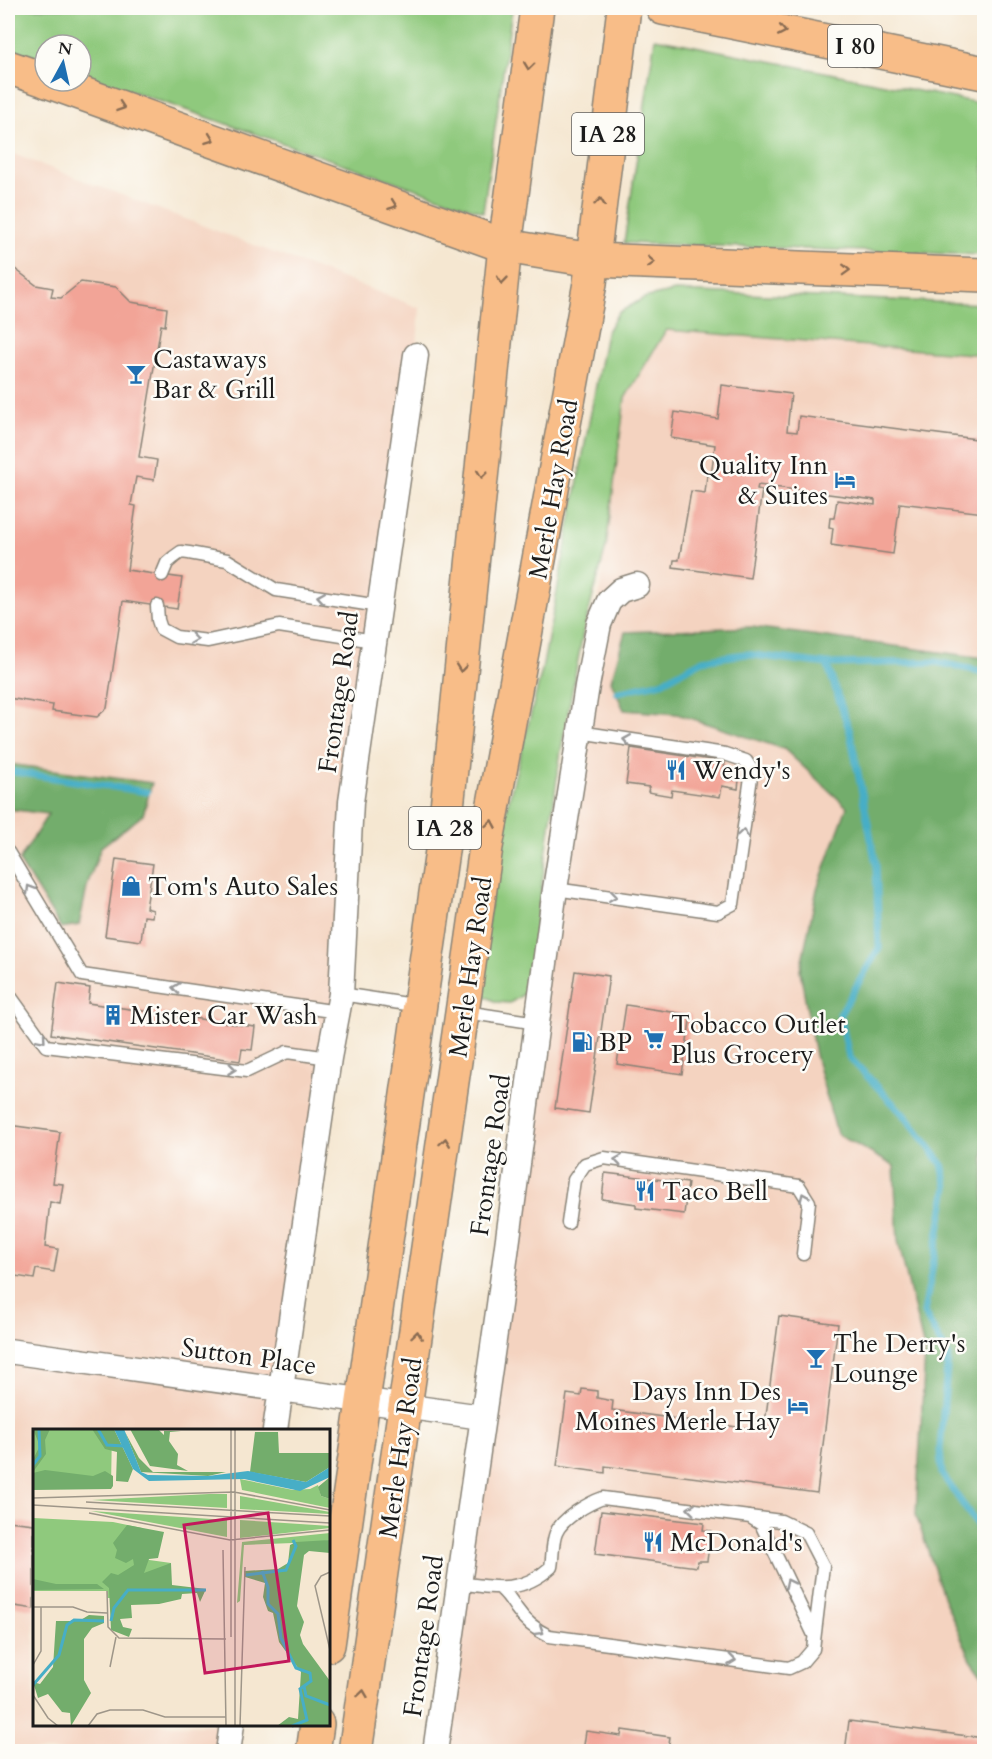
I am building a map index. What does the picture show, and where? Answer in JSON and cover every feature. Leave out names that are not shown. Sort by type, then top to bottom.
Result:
[{"type":"main road","name":"Merle Hay Road","points":[[330,1631],[444,837],[506,246],[537,8]]},
{"type":"main road","name":"Merle Hay Road","points":[[355,1752],[464,1012],[486,847],[590,283],[624,8]]},
{"type":"main road","name":"I 80","points":[[663,8],[984,73]]},
{"type":"main road","points":[[8,67],[33,76]]},
{"type":"main road","points":[[79,93],[506,246],[592,260],[984,275]]},
{"type":"main road","points":[[313,1752],[317,1726]]},
{"type":"street","name":"Frontage Road","points":[[275,1429],[339,1003],[351,802],[416,355]]},
{"type":"street","name":"Frontage Road","points":[[435,1752],[555,889],[579,732],[599,624],[609,601],[621,590],[638,585]]},
{"type":"street","name":"Sutton Place","points":[[8,1352],[482,1417]]},
{"type":"street","points":[[228,1752],[232,1726]]},
{"type":"lane","points":[[162,575],[167,563],[174,557],[181,552],[189,553],[226,560],[276,590],[379,606]]},
{"type":"lane","points":[[157,606],[161,628],[176,637],[208,641],[279,626],[374,640]]},
{"type":"lane","points":[[555,889],[718,912],[733,904],[752,770],[746,761],[725,754],[579,732]]},
{"type":"lane","points":[[8,852],[82,975],[339,1003],[420,1006]]},
{"type":"lane","points":[[8,993],[46,1046],[247,1071],[287,1052],[330,1058]]},
{"type":"lane","points":[[464,1012],[537,1023]]},
{"type":"lane","points":[[568,1223],[574,1180],[585,1164],[604,1158],[799,1186],[809,1202],[803,1254]]},
{"type":"lane","points":[[459,1583],[501,1589],[525,1583],[542,1575],[551,1567],[555,1534],[561,1524],[592,1502],[603,1498],[781,1521],[806,1533],[823,1566],[813,1649],[802,1662],[789,1668],[549,1636],[537,1631],[501,1589]]},
{"type":"lane","points":[[749,1516],[760,1524],[814,1636]]},
{"type":"shaded area","points":[[8,152],[420,308],[416,355],[351,802],[341,994],[275,1429],[33,1429],[33,1726],[232,1726],[228,1751],[8,1751]]},
{"type":"shaded area","points":[[666,330],[984,355],[984,1751],[435,1752],[587,686],[625,398]]},
{"type":"green space","points":[[8,8],[500,8],[512,10],[483,212],[93,78],[93,33],[33,33],[33,57],[8,48]]},
{"type":"green space","points":[[655,38],[984,104],[984,255],[624,243]]},
{"type":"green space","points":[[675,291],[984,304],[984,355],[666,330],[625,398],[606,547],[583,633],[561,750],[531,976],[524,994],[510,1003],[496,1002],[485,996],[479,979],[501,831],[542,670],[606,333],[618,313],[644,298]]},
{"type":"green space","points":[[752,627],[984,658],[984,1677],[971,1659],[944,1599],[916,1515],[925,1353],[898,1241],[894,1166],[837,1134],[815,1055],[800,970],[817,889],[847,807],[784,749],[677,714],[624,710],[611,681],[625,632]]},
{"type":"green space","points":[[8,764],[152,783],[143,815],[101,847],[88,883],[79,925],[61,928],[19,861],[48,814],[8,809]]},
{"type":"building","points":[[10,265],[36,285],[53,288],[51,297],[61,298],[81,282],[116,287],[131,302],[167,308],[165,326],[161,325],[139,457],[157,460],[154,480],[136,477],[131,505],[136,506],[127,570],[182,578],[177,609],[123,601],[107,708],[97,717],[52,711],[53,705],[8,698],[8,268]]},
{"type":"building","name":"Quality Inn & Suites","points":[[722,385],[791,394],[787,431],[797,432],[799,416],[984,440],[984,513],[900,503],[893,554],[831,545],[833,528],[829,527],[830,518],[834,518],[837,500],[875,505],[875,500],[758,485],[757,489],[762,490],[750,578],[673,567],[674,560],[679,560],[691,491],[705,493],[707,475],[711,476],[715,445],[671,438],[675,412],[718,419]]},
{"type":"building","name":"Wendy's","points":[[631,748],[725,762],[723,778],[739,780],[738,789],[722,786],[720,797],[672,790],[671,796],[648,792],[649,787],[626,784]]},
{"type":"building","name":"Tom's Auto Sales","points":[[116,859],[153,864],[146,908],[153,910],[152,917],[144,916],[141,941],[105,936]]},
{"type":"building","name":"BP","points":[[575,971],[609,976],[589,1113],[555,1108]]},
{"type":"building","name":"Mister Car Wash","points":[[58,983],[90,988],[88,1003],[255,1027],[252,1050],[242,1049],[240,1061],[51,1034]]},
{"type":"building","name":"Tobacco Outlet Plus Grocery","points":[[626,1005],[691,1015],[682,1074],[617,1064]]},
{"type":"building","points":[[8,1125],[60,1132],[53,1183],[63,1184],[60,1204],[50,1202],[45,1247],[58,1249],[54,1272],[36,1269],[34,1279],[16,1276],[14,1286],[8,1285]]},
{"type":"building","name":"Taco Bell","points":[[605,1173],[688,1183],[684,1214],[636,1208],[636,1204],[602,1199]]},
{"type":"building","name":"Days Inn Des Moines Merle Hay","points":[[779,1316],[838,1324],[817,1493],[605,1466],[605,1473],[557,1466],[567,1394],[581,1396],[582,1389],[597,1391],[597,1398],[613,1401],[612,1410],[759,1430],[760,1423],[765,1423]]},
{"type":"building","name":"McDonald's","points":[[601,1511],[704,1523],[703,1530],[711,1531],[707,1561],[698,1561],[697,1567],[595,1554]]},
{"type":"building","points":[[8,1521],[33,1524],[33,1609],[8,1605]]},
{"type":"building","points":[[849,1721],[984,1738],[982,1752],[845,1752]]},
{"type":"building","points":[[622,1730],[670,1737],[668,1752],[583,1752],[586,1731],[621,1736]]},
{"type":"waterway","points":[[617,692],[662,682],[703,660],[745,654],[827,664],[936,662],[984,672]]},
{"type":"waterway","points":[[827,664],[850,732],[876,864],[879,948],[840,1014],[849,1057],[905,1116],[942,1164],[947,1187],[924,1313],[948,1356],[940,1449],[942,1474],[984,1535]]},
{"type":"waterway","points":[[8,771],[147,792]]},
{"type":"place","name":"Castaways Bar & Grill","points":[[136,374]]},
{"type":"place","name":"Quality Inn & Suites","points":[[845,480]]},
{"type":"place","name":"Wendy's","points":[[676,770]]},
{"type":"place","name":"Tom's Auto Sales","points":[[131,886]]},
{"type":"place","name":"Mister Car Wash","points":[[113,1015]]},
{"type":"place","name":"Tobacco Outlet Plus Grocery","points":[[654,1039]]},
{"type":"place","name":"BP","points":[[582,1042]]},
{"type":"place","name":"Taco Bell","points":[[645,1191]]},
{"type":"place","name":"The Derry's Lounge","points":[[816,1358]]},
{"type":"place","name":"Days Inn Des Moines Merle Hay","points":[[798,1406]]},
{"type":"place","name":"McDonald's","points":[[653,1542]]}]
